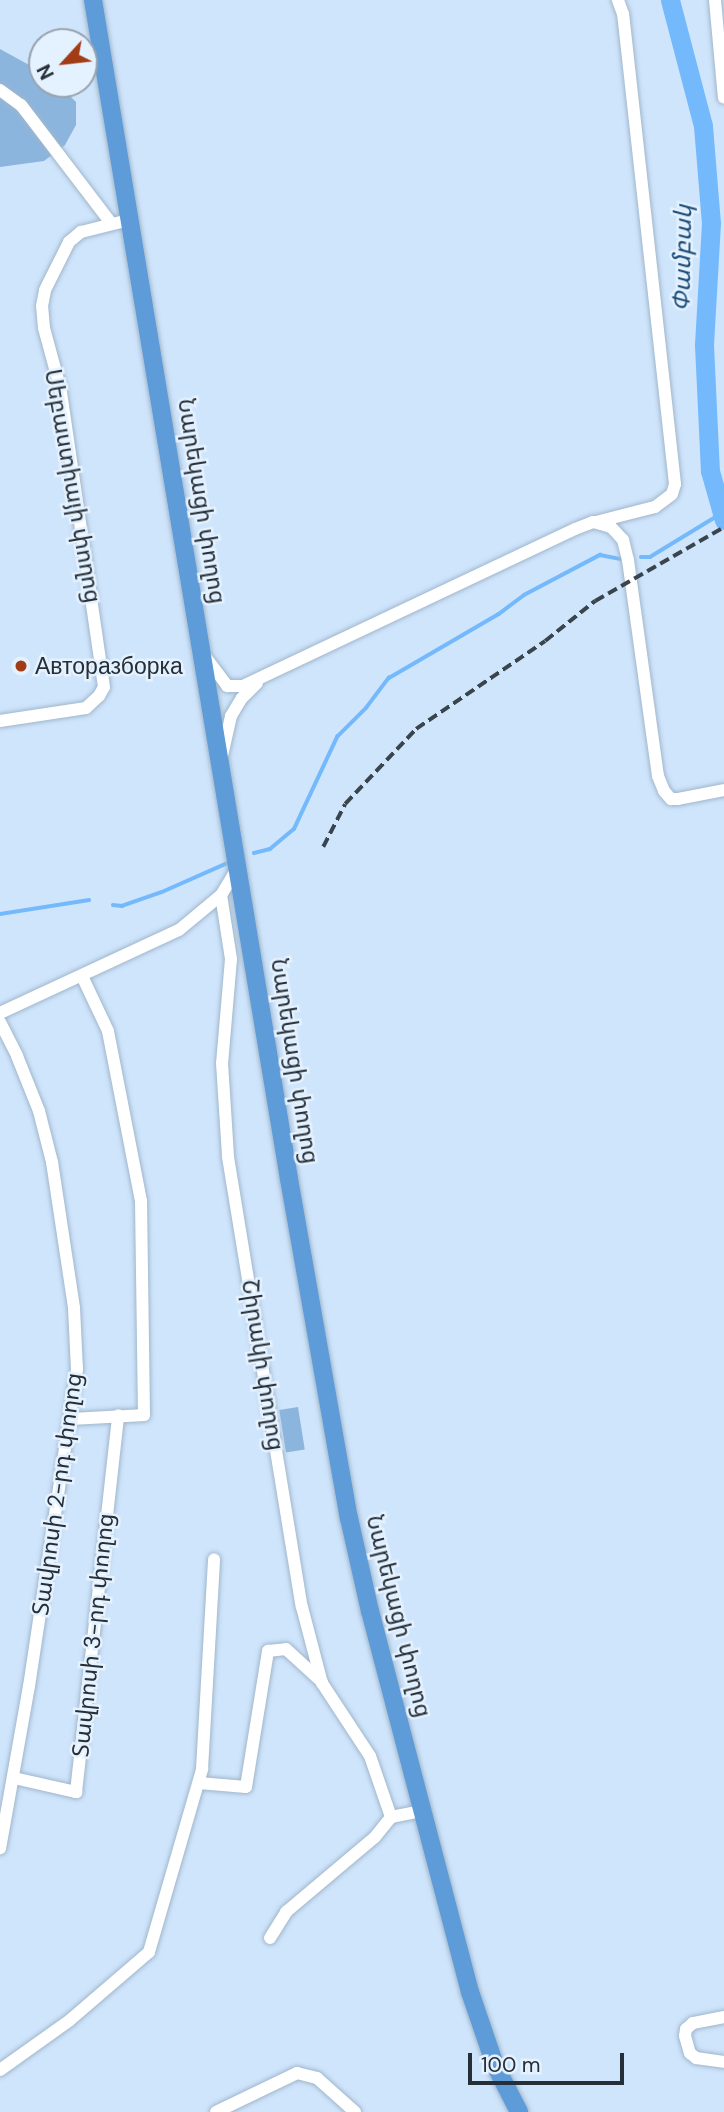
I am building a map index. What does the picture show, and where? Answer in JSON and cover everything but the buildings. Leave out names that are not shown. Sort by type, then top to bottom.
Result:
[{"type":"highway","name":"Նարեկացի փողոց","points":[[93,0],[349,1518],[370,1611],[470,1992],[495,2065],[519,2112]]},
{"type":"street","points":[[202,652],[227,686],[243,685],[593,522],[654,507],[672,494],[675,484],[623,14],[618,0]]},
{"type":"street","points":[[715,0],[724,98]]},
{"type":"street","points":[[0,90],[21,105],[111,223]]},
{"type":"street","name":"Սեբաստիայի փողոց","points":[[0,722],[86,708],[104,687],[60,387],[44,328],[42,306],[46,290],[69,242],[81,232],[129,220]]},
{"type":"street","points":[[593,522],[616,531],[626,550],[658,776],[664,791],[671,799],[678,799],[724,790]]},
{"type":"street","points":[[221,764],[227,726],[236,707],[265,676]]},
{"type":"street","points":[[0,1013],[179,930],[221,895],[239,866]]},
{"type":"street","name":"Շիրակի փողոց","points":[[221,895],[230,959],[222,1063],[228,1157],[302,1607],[322,1683],[370,1756],[391,1817]]},
{"type":"street","points":[[72,1419],[144,1415],[141,1201],[108,1031],[82,976]]},
{"type":"street","name":"Տավրոսի 2-րդ փողոց","points":[[0,1022],[18,1056],[39,1111],[52,1162],[74,1308],[77,1368],[72,1419],[14,1778],[0,1848]]},
{"type":"street","name":"Տավրոսի 3-րդ փողոց","points":[[14,1778],[76,1792],[118,1415]]},
{"type":"street","points":[[0,2070],[70,2020],[149,1952],[199,1783],[214,1559]]},
{"type":"street","points":[[199,1783],[246,1787],[268,1651],[286,1649],[322,1683]]},
{"type":"street","points":[[270,1938],[285,1912],[375,1837],[391,1817],[424,1811]]},
{"type":"street","points":[[724,2017],[693,2023],[686,2029],[685,2036],[690,2053],[696,2058],[724,2062]]},
{"type":"street","points":[[216,2112],[297,2073],[317,2078],[355,2112]]},
{"type":"shaded area","points":[[0,49],[28,64],[28,98],[72,98],[76,102],[76,125],[65,145],[44,161],[0,167]]},
{"type":"shaded area","points":[[298,1407],[305,1449],[286,1452],[279,1410]]},
{"type":"waterway","name":"Փամբակ","points":[[670,0],[703,126],[711,223],[704,345],[710,471],[724,520]]},
{"type":"waterway","points":[[641,557],[650,557],[722,513]]},
{"type":"waterway","points":[[254,853],[270,849],[294,829],[337,737],[366,708],[389,678],[499,614],[524,595],[600,555],[620,559]]},
{"type":"waterway","points":[[113,905],[122,906],[162,892],[230,862]]},
{"type":"waterway","points":[[0,914],[89,900]]},
{"type":"railway","points":[[323,847],[345,804],[416,729],[545,641],[595,601],[724,527]]},
{"type":"place","name":"Авторазборка","points":[[21,666]]}]
